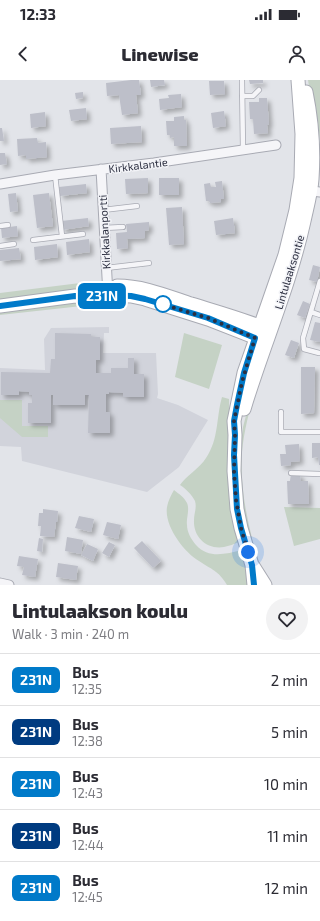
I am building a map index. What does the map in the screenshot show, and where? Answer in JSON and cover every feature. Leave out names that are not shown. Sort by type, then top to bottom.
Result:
[{"type":"street","name":"Lintulaaksontie","points":[[298,80],[302,134],[310,185]]},
{"type":"street","name":"Lintulaaksontie","points":[[254,585],[252,565],[237,509],[234,471],[234,421],[238,398],[297,253],[310,185],[312,136],[311,116],[304,80]]},
{"type":"street","name":"Kirkkalantie","points":[[0,184],[55,175],[276,145]]},
{"type":"street","name":"Kirkkalanportti","points":[[101,169],[107,291]]},
{"type":"street","points":[[0,306],[75,296],[88,298],[107,291],[145,299],[263,334]]},
{"type":"street","name":"Lintulaaksontie","points":[[252,565],[265,585]]},
{"type":"street","points":[[0,584],[9,585]]},
{"type":"lane","points":[[242,80],[243,150]]},
{"type":"lane","points":[[242,96],[254,96],[259,90]]},
{"type":"lane","points":[[55,175],[62,236]]},
{"type":"lane","points":[[103,210],[137,206]]},
{"type":"lane","points":[[0,226],[8,224]]},
{"type":"lane","points":[[104,228],[123,227]]},
{"type":"lane","points":[[33,240],[83,234]]},
{"type":"lane","points":[[0,246],[14,244]]},
{"type":"lane","points":[[106,268],[149,263]]},
{"type":"lane","points":[[319,354],[304,349],[303,338],[320,281]]},
{"type":"lane","points":[[311,312],[320,315]]},
{"type":"lane","points":[[281,412],[281,432],[320,432]]},
{"type":"lane","points":[[291,473],[320,474]]},
{"type":"shaded area","points":[[109,327],[109,333],[104,333],[103,353],[156,353],[157,398],[178,405],[208,420],[179,467],[147,492],[22,461],[21,447],[0,446],[0,368],[45,370],[44,339],[51,328]]},
{"type":"green space","points":[[308,80],[320,80],[320,130],[318,157],[314,117]]},
{"type":"green space","points":[[88,282],[88,286],[67,291],[0,300],[0,293]]},
{"type":"green space","points":[[90,300],[91,305],[0,315],[0,310]]},
{"type":"green space","points":[[276,321],[280,323],[252,403],[244,436],[242,452],[244,495],[252,538],[249,538],[241,502],[240,453],[243,427]]},
{"type":"green space","points":[[184,333],[222,345],[209,389],[175,377]]},
{"type":"green space","points":[[222,397],[229,399],[227,459],[228,479],[239,542],[226,547],[218,547],[207,544],[199,537],[194,526],[195,501],[189,492],[180,485],[203,462],[210,451],[215,436]]},
{"type":"green space","points":[[0,400],[22,400],[22,426],[48,426],[48,437],[22,437],[0,418]]},
{"type":"green space","points":[[174,490],[183,497],[187,503],[188,530],[196,545],[212,554],[223,554],[242,550],[250,585],[227,585],[218,573],[193,557],[181,545],[172,530],[167,514],[168,503]]},
{"type":"green space","points":[[284,507],[320,508],[320,539],[294,546]]},
{"type":"building","points":[[139,80],[141,95],[136,95],[138,113],[122,115],[119,95],[107,96],[106,83]]},
{"type":"building","points":[[150,80],[164,80],[165,85],[151,87]]},
{"type":"building","points":[[249,80],[263,80],[263,83],[250,84]]},
{"type":"building","points":[[209,81],[224,81],[225,94],[210,95]]},
{"type":"building","points":[[83,92],[83,98],[76,99],[75,93]]},
{"type":"building","points":[[181,94],[182,107],[160,110],[159,99],[169,98],[168,95]]},
{"type":"building","points":[[259,98],[267,98],[269,124],[267,125],[268,133],[254,134],[253,119],[250,119],[249,102],[259,102]]},
{"type":"building","points":[[86,108],[87,119],[71,121],[69,110]]},
{"type":"building","points":[[224,111],[226,126],[213,128],[211,113]]},
{"type":"building","points":[[45,112],[46,126],[31,128],[30,114]]},
{"type":"building","points":[[184,116],[184,120],[186,120],[187,146],[174,146],[174,137],[170,138],[170,135],[167,135],[166,121],[174,121],[174,117]]},
{"type":"building","points":[[141,126],[142,142],[111,144],[110,128]]},
{"type":"building","points":[[0,128],[2,128],[4,141],[0,141]]},
{"type":"building","points":[[37,138],[38,143],[46,142],[47,157],[26,159],[26,155],[18,156],[17,139]]},
{"type":"building","points":[[0,153],[5,153],[7,164],[0,165]]},
{"type":"building","points":[[148,178],[148,193],[126,194],[125,179]]},
{"type":"building","points":[[159,178],[179,178],[179,195],[159,195]]},
{"type":"building","points":[[222,181],[224,199],[221,199],[221,202],[210,203],[209,201],[206,201],[204,184],[210,183],[211,187],[216,187],[215,182]]},
{"type":"building","points":[[86,184],[87,193],[60,196],[59,187]]},
{"type":"building","points":[[16,193],[18,211],[10,212],[8,194]]},
{"type":"building","points":[[49,193],[53,226],[37,228],[33,195]]},
{"type":"building","points":[[182,207],[184,244],[169,245],[166,208]]},
{"type":"building","points":[[88,218],[89,226],[62,230],[61,221]]},
{"type":"building","points":[[233,218],[235,233],[216,235],[214,221]]},
{"type":"building","points":[[149,222],[149,230],[145,231],[145,238],[127,239],[128,248],[117,249],[116,233],[127,232],[126,224]]},
{"type":"building","points":[[17,226],[18,236],[2,238],[1,228]]},
{"type":"building","points":[[89,239],[90,252],[67,255],[66,242]]},
{"type":"building","points":[[57,244],[58,257],[35,260],[34,247]]},
{"type":"building","points":[[19,248],[21,259],[0,261],[0,250]]},
{"type":"building","points":[[313,265],[320,267],[317,282],[309,280]]},
{"type":"building","points":[[303,301],[310,304],[305,318],[297,315]]},
{"type":"building","points":[[315,322],[320,323],[320,342],[310,340]]},
{"type":"building","points":[[55,333],[91,334],[91,337],[100,337],[100,360],[96,360],[96,373],[111,373],[111,368],[128,368],[128,358],[134,358],[134,374],[144,374],[144,397],[123,397],[123,393],[109,392],[109,394],[106,394],[106,412],[110,412],[110,433],[88,433],[89,395],[85,395],[85,405],[53,405],[53,395],[51,395],[51,423],[28,423],[28,403],[32,403],[32,395],[29,395],[29,392],[19,391],[19,395],[1,395],[1,372],[50,373],[51,359],[55,359]]},
{"type":"building","points":[[291,340],[299,343],[294,358],[285,355]]},
{"type":"building","points":[[301,367],[315,367],[314,413],[301,414]]},
{"type":"building","points":[[312,443],[320,443],[320,465],[318,457],[312,458]]},
{"type":"building","points":[[299,444],[300,461],[291,462],[291,465],[281,466],[280,454],[286,454],[285,445]]},
{"type":"building","points":[[291,473],[300,474],[301,481],[308,481],[309,504],[288,504],[287,481],[290,481]]},
{"type":"building","points":[[43,509],[58,511],[54,537],[40,536],[41,526],[38,526],[39,513],[43,513]]},
{"type":"building","points":[[79,516],[94,519],[91,532],[75,528]]},
{"type":"building","points":[[107,522],[121,525],[118,539],[103,535]]},
{"type":"building","points":[[67,537],[83,540],[81,554],[65,551]]},
{"type":"building","points":[[39,538],[43,539],[42,552],[37,551]]},
{"type":"building","points":[[142,541],[161,561],[153,568],[134,548]]},
{"type":"building","points":[[109,542],[115,545],[109,557],[102,553]]},
{"type":"building","points":[[87,544],[98,549],[93,561],[81,555]]},
{"type":"building","points":[[19,556],[38,559],[35,577],[22,575],[24,567],[17,566]]},
{"type":"building","points":[[58,563],[78,566],[76,580],[56,577]]},
{"type":"bus line","name":"231N","points":[[0,306],[75,296],[88,298],[108,295],[131,296],[208,318],[255,338],[244,373],[234,421],[234,471],[237,509],[252,565],[254,585]]},
{"type":"route","points":[[163,304],[158,303],[208,318],[255,338],[244,373],[234,421],[234,471],[236,500],[241,528],[248,552]]}]
